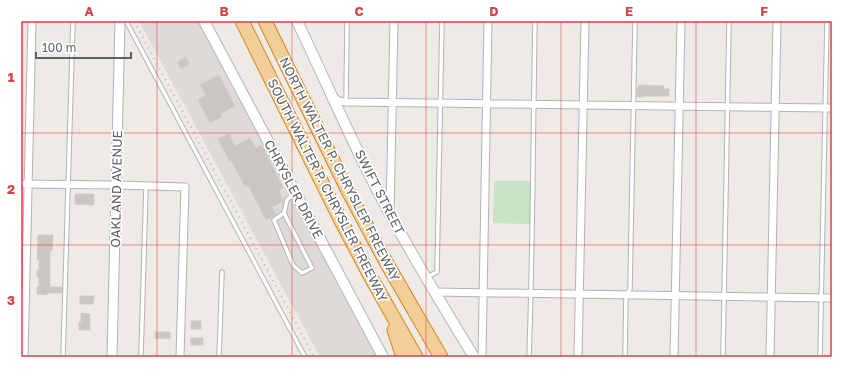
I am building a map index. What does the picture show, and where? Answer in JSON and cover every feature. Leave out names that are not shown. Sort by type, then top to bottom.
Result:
[{"type":"highway","name":"SOUTH WALTER P. CHRYSLER FREEWAY","points":[[242,21],[339,217],[416,357]]},
{"type":"highway","name":"NORTH WALTER P. CHRYSLER FREEWAY","points":[[265,21],[349,193],[386,262],[441,357]]},
{"type":"highway","points":[[384,300],[403,357]]},
{"type":"highway","points":[[428,334],[446,357]]},
{"type":"main road","name":"CHRYSLER DRIVE","points":[[204,21],[383,357]]},
{"type":"main road","name":"SWIFT STREET","points":[[299,23],[332,95],[342,104],[368,172],[434,292],[474,357]]},
{"type":"street","points":[[24,357],[25,184],[32,21]]},
{"type":"street","name":"OAKLAND AVENUE","points":[[112,357],[120,21]]},
{"type":"street","points":[[390,213],[394,21]]},
{"type":"street","points":[[482,357],[488,21]]},
{"type":"street","points":[[578,357],[585,21]]},
{"type":"street","points":[[674,357],[681,21]]},
{"type":"street","points":[[770,357],[777,21]]},
{"type":"street","points":[[342,104],[440,103],[829,108]]},
{"type":"street","points":[[25,184],[184,187],[180,357]]},
{"type":"street","points":[[434,292],[832,298]]},
{"type":"lane","points":[[64,357],[73,21]]},
{"type":"lane","points":[[126,21],[305,357]]},
{"type":"lane","points":[[342,104],[347,21]]},
{"type":"lane","points":[[426,278],[436,272],[442,21]]},
{"type":"lane","points":[[529,357],[535,21]]},
{"type":"lane","points":[[625,357],[626,295],[630,289],[635,21]]},
{"type":"lane","points":[[722,357],[729,21]]},
{"type":"lane","points":[[820,357],[829,108],[827,21]]},
{"type":"lane","points":[[141,357],[146,186]]},
{"type":"lane","points":[[284,213],[274,220],[293,265],[302,273],[312,268],[284,213],[287,200],[295,192]]},
{"type":"lane","points":[[219,357],[222,272]]},
{"type":"shaded area","points":[[139,21],[200,21],[379,357],[320,357]]},
{"type":"green space","points":[[494,181],[531,181],[531,224],[493,223]]},
{"type":"building","points":[[186,57],[190,64],[181,69],[177,62]]},
{"type":"building","points":[[219,75],[235,106],[220,114],[222,117],[210,123],[198,100],[206,95],[200,85]]},
{"type":"building","points":[[638,85],[664,86],[664,89],[669,89],[669,96],[637,97]]},
{"type":"building","points":[[229,134],[235,146],[250,138],[256,148],[262,145],[283,188],[279,190],[283,201],[272,207],[276,215],[266,220],[248,185],[245,187],[232,161],[230,162],[218,139]]},
{"type":"building","points":[[75,194],[94,194],[94,205],[75,204]]},
{"type":"building","points":[[38,235],[53,235],[52,251],[50,250],[50,287],[62,287],[62,293],[47,293],[47,295],[37,294],[37,287],[39,287],[39,277],[37,277],[37,270],[39,271],[39,260],[37,260]]},
{"type":"building","points":[[80,296],[94,296],[93,304],[80,304]]},
{"type":"building","points":[[81,313],[90,314],[90,330],[79,330]]},
{"type":"building","points":[[191,321],[201,321],[201,329],[191,329]]},
{"type":"building","points":[[155,332],[170,332],[170,339],[155,338]]},
{"type":"building","points":[[191,338],[203,338],[203,345],[191,345]]},
{"type":"railway","points":[[134,21],[314,357]]}]
